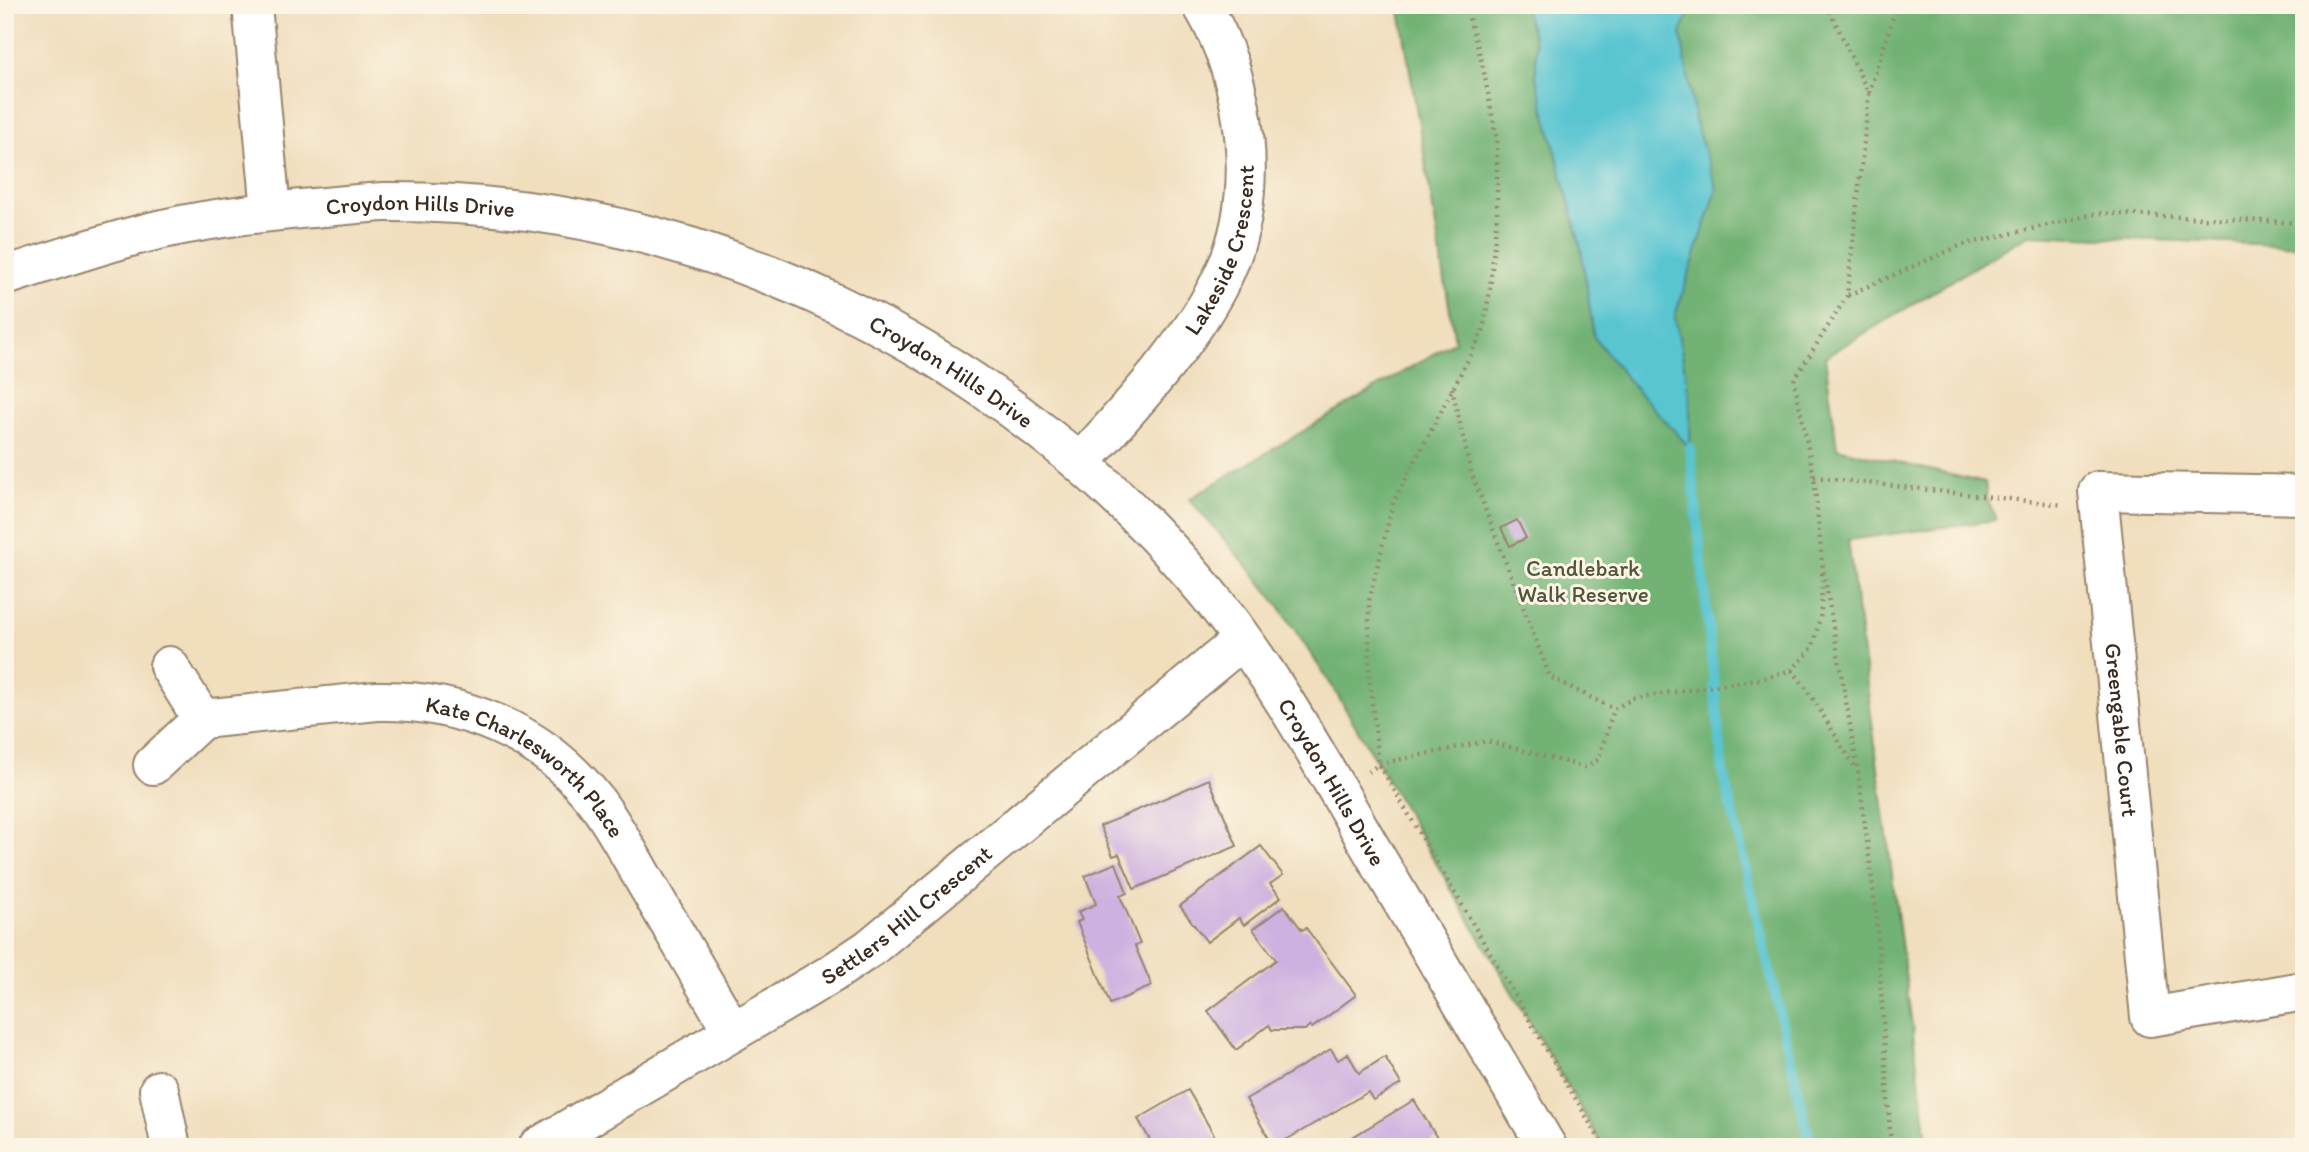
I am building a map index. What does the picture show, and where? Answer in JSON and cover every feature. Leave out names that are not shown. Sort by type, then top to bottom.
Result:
[{"type":"street","points":[[251,5],[271,211]]},
{"type":"street","name":"Lakeside Crescent","points":[[1081,462],[1153,380],[1194,324],[1223,276],[1235,241],[1245,169],[1243,122],[1232,72],[1222,43],[1202,5]]},
{"type":"street","name":"Croydon Hills Drive","points":[[5,276],[143,234],[206,220],[271,211],[382,202],[513,210],[581,220],[714,254],[841,304],[901,336],[959,370],[1081,462],[1167,547],[1206,592],[1292,714],[1547,1147]]},
{"type":"street","points":[[2100,509],[2098,491],[2304,495]]},
{"type":"street","name":"Greengable Court","points":[[2100,509],[2150,1017],[2304,991]]},
{"type":"street","name":"Settlers Hill Crescent","points":[[538,1147],[831,974],[870,948],[1242,640]]},
{"type":"street","points":[[153,765],[202,719],[169,666]]},
{"type":"street","name":"Kate Charlesworth Place","points":[[202,719],[404,700],[466,711],[500,724],[531,741],[560,762],[596,801],[733,1032]]},
{"type":"street","points":[[159,1090],[171,1147]]},
{"type":"path","points":[[1465,5],[1482,62],[1497,141],[1497,214],[1490,289],[1483,331],[1469,362],[1452,388],[1393,503],[1369,601],[1369,675],[1379,764],[1604,1147]]},
{"type":"path","points":[[1827,5],[1868,94]]},
{"type":"path","points":[[1891,1147],[1876,911],[1858,771],[1822,562],[1814,477],[1794,380],[1847,296],[1868,94],[1897,5]]},
{"type":"path","points":[[1847,296],[1962,245],[2099,213],[2304,223]]},
{"type":"path","points":[[1452,388],[1471,472],[1550,677],[1614,709]]},
{"type":"path","points":[[1814,477],[2100,509]]},
{"type":"path","points":[[1337,790],[1379,764],[1487,741],[1584,767],[1598,760],[1614,709],[1634,698],[1760,678],[1792,670],[1813,648],[1821,613],[1822,562]]},
{"type":"path","points":[[1792,670],[1858,771]]},
{"type":"green space","name":"Candlebark Walk Reserve","points":[[1399,5],[2304,5],[2304,246],[2028,235],[1825,357],[1837,448],[1985,483],[1987,499],[1996,520],[1848,540],[1928,1147],[1603,1147],[1332,686],[1279,606],[1189,499],[1455,341]]},
{"type":"water","points":[[1529,5],[1692,5],[1681,34],[1696,126],[1717,189],[1675,316],[1690,398],[1690,448],[1632,385],[1594,337],[1581,248],[1536,77],[1536,45],[1525,11]]},
{"type":"building","points":[[1517,520],[1526,538],[1510,546],[1501,528]]},
{"type":"building","points":[[1209,779],[1237,846],[1134,889],[1119,854],[1113,856],[1100,826]]},
{"type":"building","points":[[1261,846],[1283,875],[1270,884],[1281,897],[1244,925],[1239,918],[1207,942],[1180,906]]},
{"type":"building","points":[[1116,863],[1127,893],[1120,896],[1140,944],[1135,946],[1152,986],[1110,1004],[1077,922],[1082,920],[1078,912],[1096,904],[1085,876]]},
{"type":"building","points":[[1284,906],[1302,930],[1306,928],[1356,995],[1312,1028],[1310,1025],[1305,1030],[1272,1030],[1269,1025],[1236,1050],[1208,1011],[1276,960],[1253,929]]},
{"type":"building","points":[[1331,1049],[1338,1060],[1348,1054],[1359,1073],[1385,1057],[1401,1084],[1373,1100],[1368,1092],[1274,1147],[1246,1099]]},
{"type":"building","points":[[1188,1090],[1221,1147],[1165,1147],[1163,1143],[1154,1147],[1138,1119]]},
{"type":"building","points":[[1414,1100],[1437,1138],[1422,1147],[1336,1147]]},
{"type":"waterway","points":[[1690,448],[1723,772],[1811,1147]]}]
